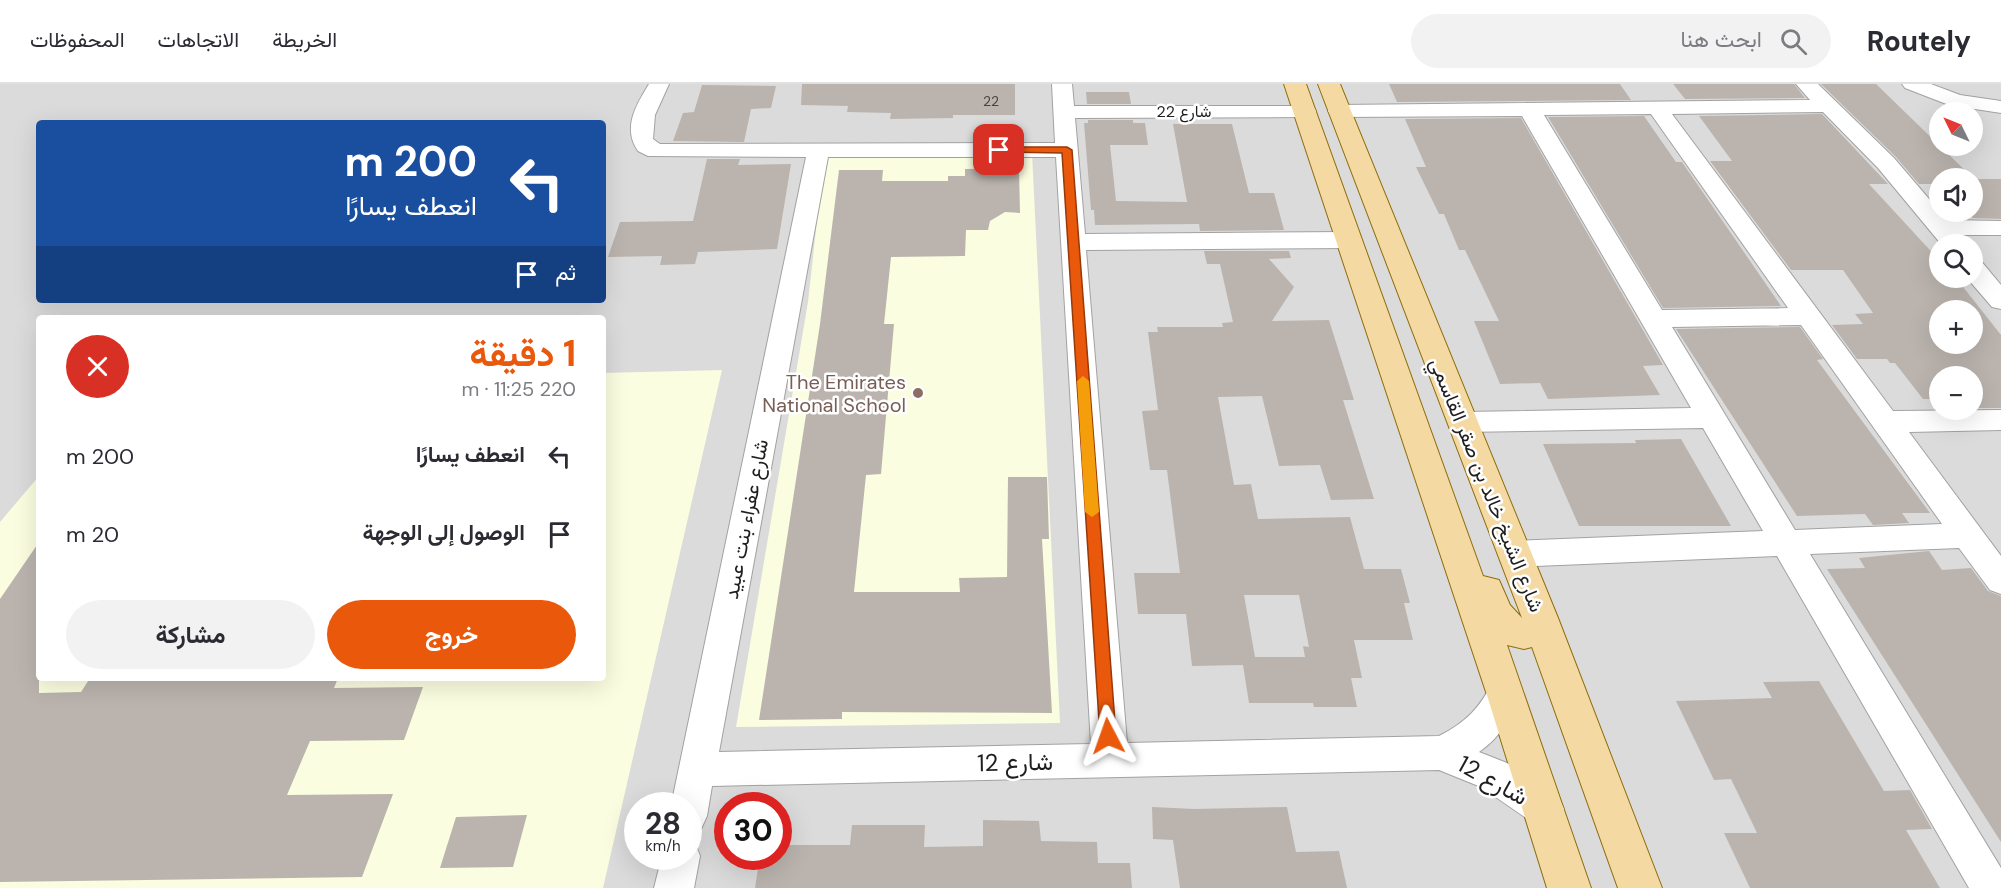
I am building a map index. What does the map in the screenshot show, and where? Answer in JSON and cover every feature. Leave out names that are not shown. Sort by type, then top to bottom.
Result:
[{"type":"main road","name":"شارع الشيخ خالد بن صقر القاسمي","points":[[1334,97],[1540,618],[1640,888]]},
{"type":"main road","points":[[1300,98],[1505,692],[1569,888]]},
{"type":"main road","points":[[1454,544],[1475,570],[1502,624],[1509,630],[1527,634],[1534,631],[1540,618]]},
{"type":"street","points":[[659,84],[644,116],[640,133],[646,146],[656,151],[1067,150]]},
{"type":"street","points":[[1062,84],[1110,760]]},
{"type":"street","points":[[1806,84],[1886,163],[1945,234]]},
{"type":"street","points":[[1912,84],[1956,101],[2001,106]]},
{"type":"street","points":[[1334,97],[1529,109],[1827,106]]},
{"type":"street","name":"شارع 22","points":[[1064,112],[1300,98]]},
{"type":"street","points":[[1657,108],[2001,581]]},
{"type":"street","points":[[1529,109],[1991,888]]},
{"type":"street","name":"شارع عفراء بنت عبيد","points":[[693,792],[818,151]]},
{"type":"street","points":[[1960,234],[2001,228]]},
{"type":"street","points":[[1073,242],[1350,240]]},
{"type":"street","points":[[1983,280],[2001,301]]},
{"type":"street","points":[[1654,319],[1808,316]]},
{"type":"street","points":[[1462,422],[1712,418]]},
{"type":"street","points":[[1886,422],[2001,420]]},
{"type":"street","points":[[1514,554],[1968,535]]},
{"type":"street","name":"شارع 12","points":[[698,769],[1440,753],[1464,744],[1483,730],[1497,712],[1505,692]]},
{"type":"street","name":"شارع 12","points":[[1440,753],[1494,775],[1545,810]]},
{"type":"street","points":[[674,888],[678,870]]},
{"type":"shaded area","points":[[0,84],[2001,84],[2001,888],[0,888]]},
{"type":"shaded area","name":"The Emirates National School","points":[[1032,153],[1060,723],[736,727],[808,302],[824,157]]},
{"type":"shaded area","points":[[722,370],[603,888],[0,888],[0,522],[36,480],[36,681],[606,681],[606,373]]},
{"type":"building","points":[[802,84],[1015,84],[1015,115],[953,115],[953,118],[890,119],[891,113],[847,112],[848,106],[801,105]]},
{"type":"building","points":[[1389,84],[1620,84],[1631,100],[1397,102]]},
{"type":"building","points":[[1673,84],[1794,84],[1805,98],[1685,99]]},
{"type":"building","points":[[1821,84],[1876,84],[1929,135],[1929,156],[1950,156],[1963,168],[1929,168],[1929,184],[1919,184],[1896,157]]},
{"type":"building","points":[[702,85],[776,86],[771,108],[751,109],[744,142],[673,141],[683,113],[694,112]]},
{"type":"building","points":[[1086,92],[1129,92],[1131,104],[1087,104]]},
{"type":"building","points":[[1822,114],[1888,184],[1869,184],[1929,249],[1929,288],[1964,288],[1973,300],[1929,300],[1929,354],[1983,354],[1983,312],[2001,335],[2001,408],[1983,408],[1983,366],[1929,366],[1929,399],[1923,399],[1895,363],[1890,363],[1887,359],[1857,359],[1832,325],[1863,324],[1855,314],[1873,313],[1843,270],[1791,270],[1710,161],[1732,161],[1699,116]]},
{"type":"building","points":[[1644,116],[1676,162],[1682,162],[1781,306],[1663,308],[1548,117]]},
{"type":"building","points":[[1521,118],[1663,365],[1643,366],[1660,395],[1548,399],[1540,383],[1500,384],[1474,321],[1499,321],[1465,250],[1459,250],[1444,214],[1439,214],[1416,167],[1426,167],[1405,119]]},
{"type":"building","points":[[1088,120],[1133,120],[1133,123],[1145,123],[1148,145],[1110,145],[1116,201],[1187,202],[1173,124],[1232,124],[1249,193],[1274,193],[1284,230],[1200,231],[1199,224],[1095,225],[1094,210],[1091,210],[1084,123],[1088,123]]},
{"type":"building","points":[[707,159],[740,159],[738,165],[791,164],[777,249],[698,252],[695,264],[660,265],[662,256],[608,257],[620,222],[693,221]]},
{"type":"building","points":[[1019,168],[1020,213],[1005,212],[990,221],[988,230],[966,230],[965,256],[891,257],[884,324],[894,324],[881,474],[866,475],[854,592],[960,592],[959,578],[1007,577],[1008,477],[1047,477],[1049,539],[1042,539],[1052,713],[842,712],[842,719],[759,720],[820,324],[839,170],[883,170],[882,181],[948,181],[948,176],[965,176],[965,169]]},
{"type":"building","points":[[1983,179],[2001,179],[2001,219],[1983,218]]},
{"type":"building","points":[[1204,251],[1289,251],[1291,258],[1269,259],[1294,287],[1272,321],[1329,320],[1354,400],[1343,400],[1374,499],[1331,500],[1320,465],[1279,466],[1262,396],[1218,397],[1234,485],[1251,484],[1258,519],[1350,517],[1364,569],[1401,569],[1410,603],[1404,603],[1413,640],[1354,640],[1362,678],[1351,678],[1357,707],[1314,707],[1313,703],[1249,703],[1243,665],[1192,666],[1186,614],[1138,614],[1134,573],[1180,573],[1167,470],[1150,470],[1142,411],[1158,410],[1148,332],[1158,332],[1157,327],[1223,327],[1222,323],[1233,322],[1220,264],[1207,264]],"holes":[[[1244,595],[1299,595],[1309,647],[1303,646],[1305,657],[1255,657]]]},
{"type":"building","points":[[1800,327],[1823,359],[1817,360],[1930,513],[1902,513],[1909,523],[1873,525],[1865,514],[1797,516],[1676,329]]},
{"type":"building","points":[[1681,439],[1731,526],[1579,526],[1543,444],[1636,443],[1635,440]]},
{"type":"building","points":[[36,546],[36,681],[39,681],[39,693],[81,692],[88,681],[337,681],[334,688],[423,687],[404,740],[310,741],[287,795],[393,794],[362,877],[0,882],[0,599]]},
{"type":"building","points":[[1929,551],[1942,570],[1971,568],[1988,591],[2001,596],[2001,842],[1827,569],[1865,568],[1859,558]]},
{"type":"building","points":[[1819,681],[1884,791],[1910,790],[1932,829],[1906,830],[1940,888],[1750,888],[1724,833],[1757,833],[1731,779],[1714,780],[1676,701],[1772,698],[1763,682]]},
{"type":"building","points":[[1152,807],[1194,809],[1287,807],[1296,852],[1339,851],[1347,888],[1180,888],[1173,840],[1153,839]]},
{"type":"building","points":[[527,815],[513,867],[440,868],[456,817]]},
{"type":"building","points":[[983,820],[1039,821],[1041,841],[1097,842],[1098,863],[1130,863],[1132,888],[755,888],[758,870],[792,870],[792,845],[850,845],[852,825],[925,825],[924,847],[983,846]]},
{"type":"slow traffic","points":[[1083,381],[1092,512]]},
{"type":"place","name":"The Emirates National School","points":[[918,393]]},
{"type":"route","points":[[999,150],[1067,150],[1108,736]]}]
